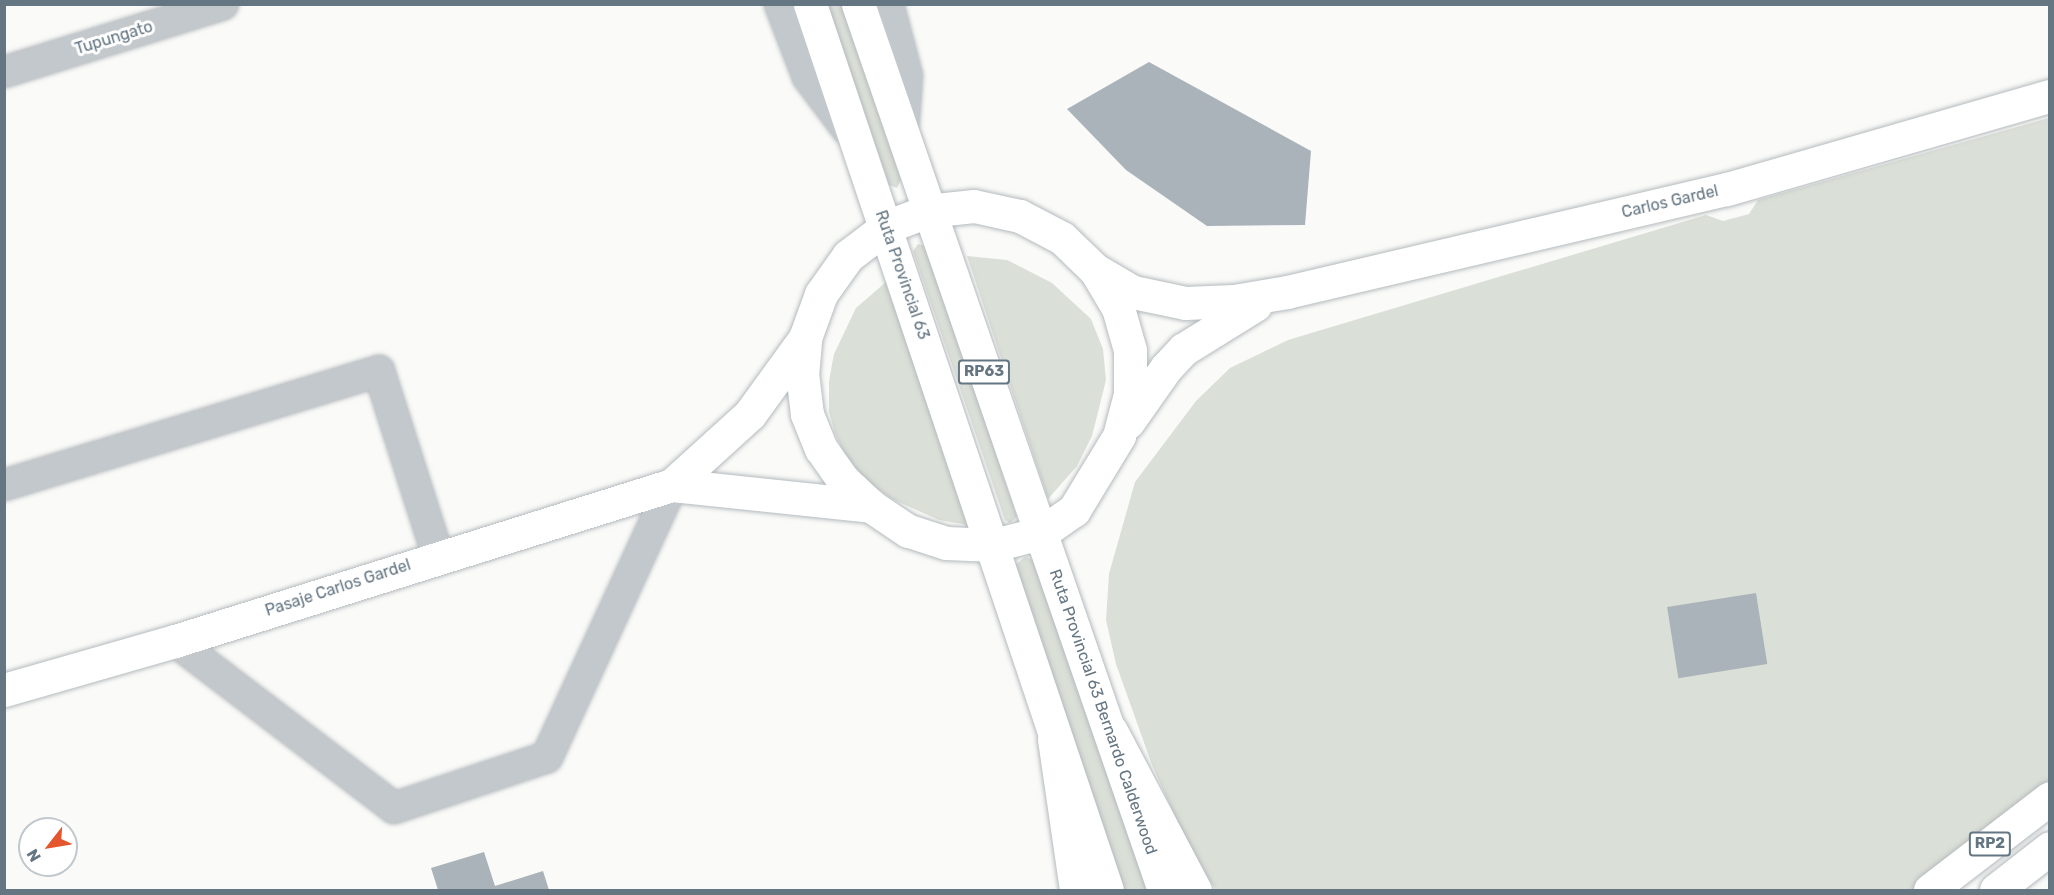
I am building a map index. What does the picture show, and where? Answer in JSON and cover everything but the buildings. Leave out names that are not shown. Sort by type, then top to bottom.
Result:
[{"type":"main road","name":"Ruta Provincial 63","points":[[810,4],[994,546]]},
{"type":"main road","name":"RP63","points":[[858,4],[927,211],[1041,533]]},
{"type":"main road","name":"Carlos Gardel","points":[[1096,271],[1133,292],[1185,303],[1234,301],[1287,292],[1727,189],[2049,96]]},
{"type":"main road","points":[[974,206],[1020,216],[1062,238],[1096,271],[1118,308],[1130,350],[1130,394],[1119,436],[1074,510],[1041,533],[994,546],[946,543],[908,531],[871,506],[843,480],[821,449],[811,423],[802,376],[805,338],[821,294],[842,265],[886,227],[927,211],[974,206]]},
{"type":"main road","name":"Carlos Gardel","points":[[1119,436],[1166,368],[1184,349],[1241,311],[1287,292]]},
{"type":"main road","name":"Pasaje Carlos Gardel","points":[[672,485],[750,414],[805,338]]},
{"type":"main road","name":"Pasaje Carlos Gardel","points":[[4,690],[175,641],[438,556],[672,485],[871,506]]},
{"type":"main road","name":"Ruta Provincial 63 Bernardo Calderwood","points":[[1041,533],[1111,730],[1164,891]]},
{"type":"main road","name":"RP63","points":[[994,546],[1054,739],[1107,891]]},
{"type":"main road","points":[[1111,730],[1195,891]]},
{"type":"main road","points":[[1054,739],[1076,891]]},
{"type":"main road","name":"RP2","points":[[1930,891],[2049,798]]},
{"type":"main road","name":"RP2","points":[[1996,891],[2049,848]]},
{"type":"street","points":[[780,4],[808,77],[857,142]]},
{"type":"street","points":[[888,4],[907,76],[903,138]]},
{"type":"street","name":"Tupungato","points":[[4,72],[220,5]]},
{"type":"street","points":[[4,485],[379,371],[438,556]]},
{"type":"street","points":[[175,641],[394,808],[547,757],[672,485]]},
{"type":"shaded area","points":[[827,5],[841,5],[901,180],[897,188],[889,185]]},
{"type":"shaded area","points":[[2049,118],[2049,787],[1914,890],[1216,890],[1193,856],[1152,765],[1116,664],[1106,620],[1109,574],[1135,482],[1196,401],[1230,368],[1288,340],[1706,215],[1723,221],[1749,214],[1758,200]]},
{"type":"shaded area","points":[[918,244],[927,246],[1017,517],[1010,523],[1005,520],[913,251]]},
{"type":"shaded area","points":[[967,256],[1007,260],[1052,283],[1091,319],[1103,349],[1106,380],[1092,436],[1077,466],[1048,499]]},
{"type":"shaded area","points":[[886,282],[968,525],[939,520],[892,499],[866,481],[845,455],[835,433],[829,412],[829,381],[834,354],[856,308]]},
{"type":"shaded area","points":[[1025,557],[1038,561],[1150,890],[1121,890],[1015,565]]}]
